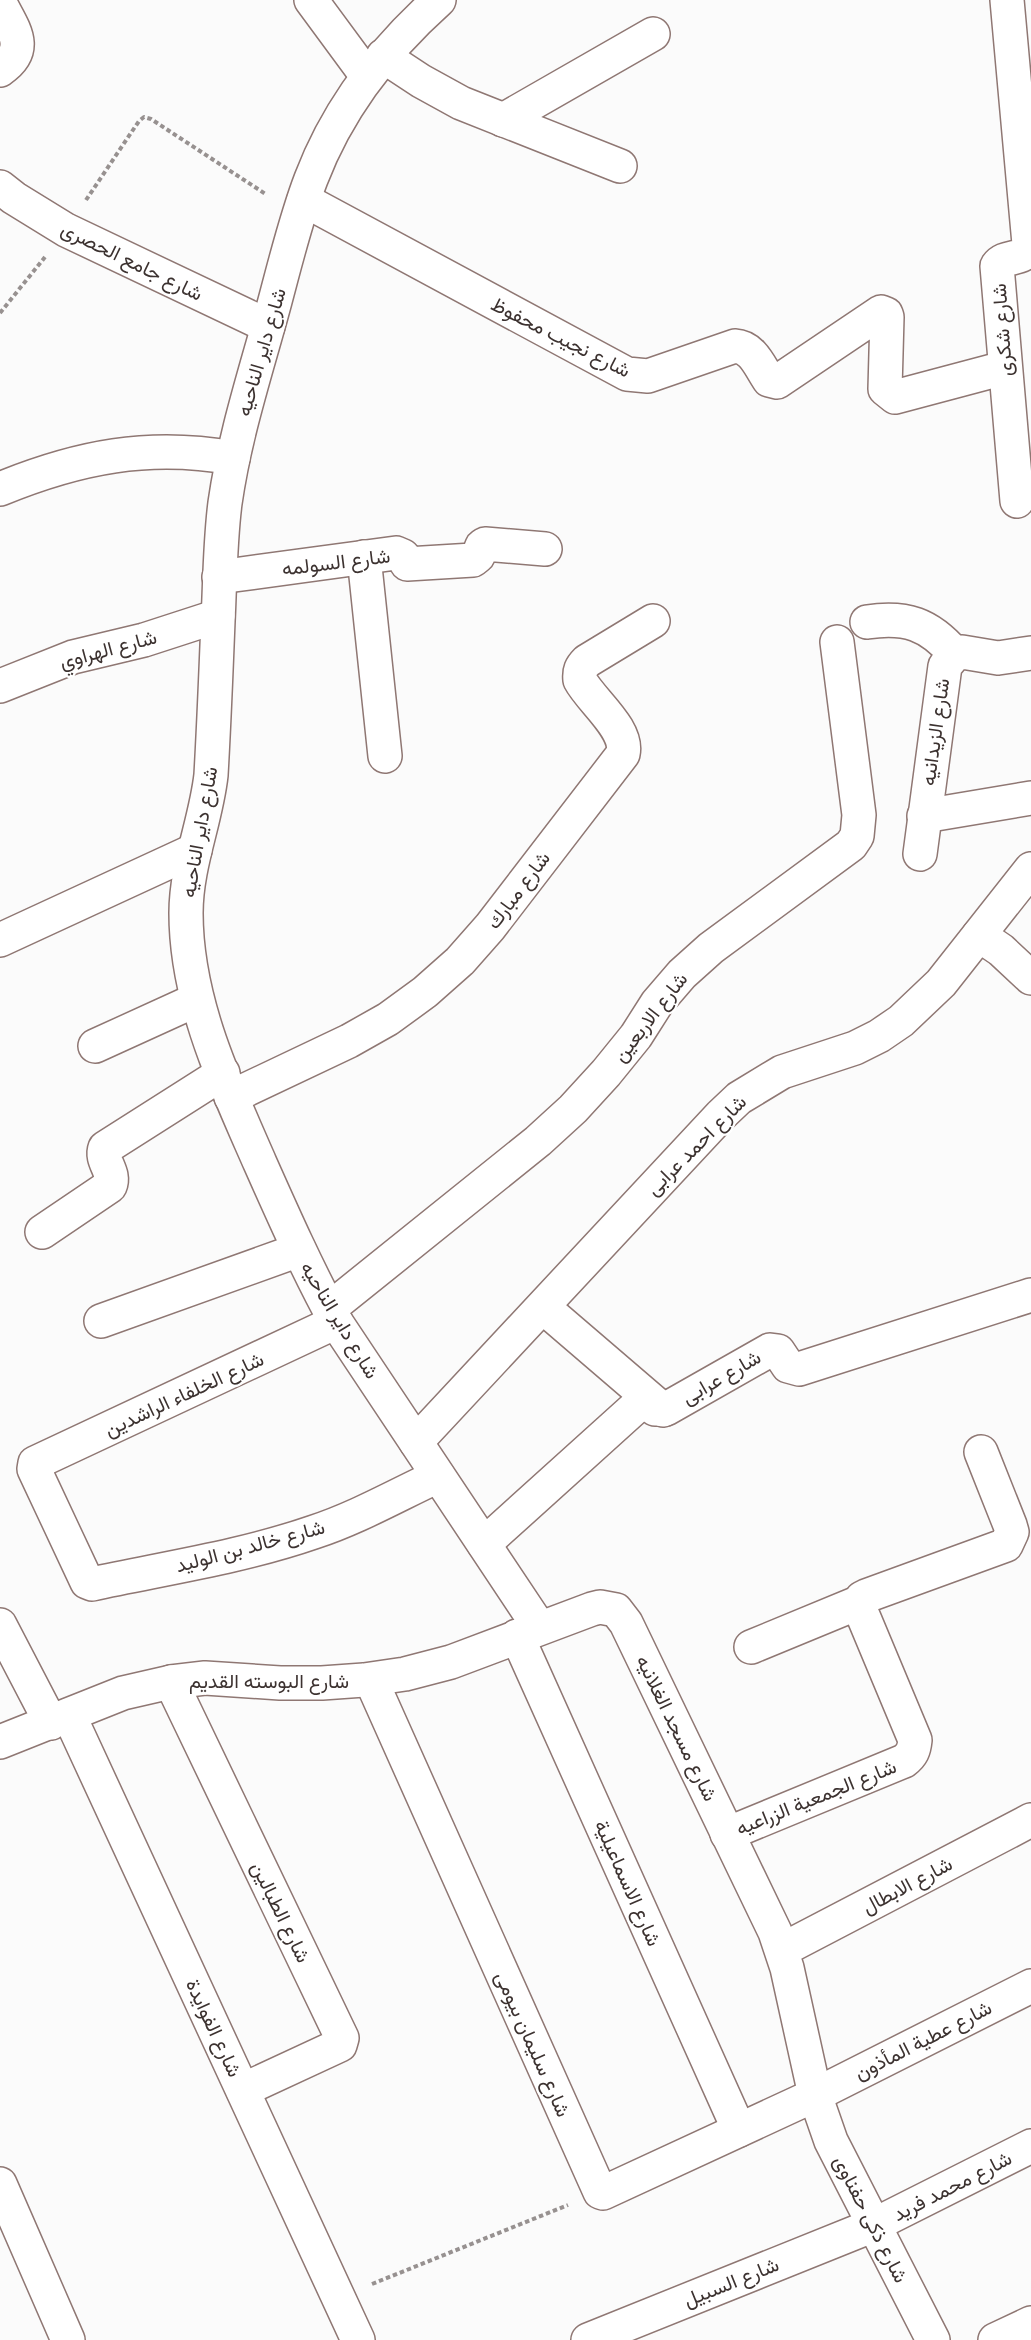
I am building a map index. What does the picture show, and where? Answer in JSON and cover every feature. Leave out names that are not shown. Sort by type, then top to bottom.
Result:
[{"type":"street","points":[[311,0],[375,66],[421,81],[461,103],[621,166]]},
{"type":"street","name":"شارع داير الناحيه","points":[[439,0],[418,18],[375,66],[345,108],[327,143],[301,208],[250,384],[225,503],[219,577],[212,775],[188,881],[186,913],[189,956],[196,1000],[227,1085],[299,1250],[332,1316],[484,1544],[528,1632]]},
{"type":"street","name":"شارع شكرى","points":[[1007,0],[1029,244],[1023,256],[1003,260],[997,266],[1017,501]]},
{"type":"street","points":[[0,3],[19,46],[11,63],[0,70]]},
{"type":"street","points":[[502,120],[653,34]]},
{"type":"street","name":"شارع جامع الحصرى","points":[[0,187],[66,230],[268,326]]},
{"type":"street","name":"شارع نجيب محفوظ","points":[[301,208],[627,374],[648,376],[735,346],[741,346],[751,352],[769,380],[777,382],[880,312],[886,314],[887,317],[885,389],[895,397],[1004,368]]},
{"type":"street","points":[[0,489],[53,470],[131,452],[168,450],[201,452],[233,458]]},
{"type":"street","name":"شارع السولمه","points":[[219,577],[399,553],[407,564],[473,560],[485,544],[545,549]]},
{"type":"street","points":[[364,557],[386,756]]},
{"type":"street","name":"شارع الهراوي","points":[[0,686],[73,657],[144,640],[218,616]]},
{"type":"street","points":[[867,621],[886,619],[906,621],[925,628],[941,639],[955,654]]},
{"type":"street","name":"شارع مبارك","points":[[227,1085],[349,1041],[388,1019],[425,992],[460,961],[490,927],[623,754],[621,734],[580,680],[581,666],[653,621]]},
{"type":"street","name":"شارع الاربعين","points":[[332,1316],[573,1109],[606,1073],[636,1036],[657,1003],[689,967],[711,948],[851,845],[857,836],[859,815],[837,642]]},
{"type":"street","name":"شارع الزيدانيه","points":[[920,854],[945,666],[955,654],[962,652],[998,658],[1031,653]]},
{"type":"street","points":[[924,816],[1031,798]]},
{"type":"street","points":[[0,940],[195,850]]},
{"type":"street","name":"شارع احمد عرابى","points":[[416,1442],[739,1098],[782,1072],[855,1048],[901,1021],[941,983],[1031,869]]},
{"type":"street","points":[[978,935],[1001,950],[1031,978]]},
{"type":"street","points":[[95,1046],[196,1000]]},
{"type":"street","points":[[42,1232],[110,1186],[112,1177],[103,1154],[105,1148],[227,1085]]},
{"type":"street","points":[[101,1322],[299,1250]]},
{"type":"street","name":"شارع عرابى","points":[[484,1544],[639,1404],[647,1402],[655,1409],[663,1410],[770,1350],[778,1351],[788,1366],[799,1369],[1031,1295]]},
{"type":"street","points":[[543,1307],[663,1410]]},
{"type":"street","name":"شارع الخلفاء الراشدين","points":[[89,1584],[34,1466],[332,1316]]},
{"type":"street","points":[[751,1647],[860,1602],[866,1596],[1006,1545],[1012,1532],[981,1452]]},
{"type":"street","name":"شارع خالد بن الوليد","points":[[89,1584],[244,1552],[306,1535],[349,1518],[438,1476]]},
{"type":"street","name":"شارع الجمعية الزراعيه","points":[[728,1834],[904,1761],[910,1756],[915,1740],[860,1611],[860,1602]]},
{"type":"street","name":"شارع مسجد الغلانيه","points":[[528,1632],[600,1607],[616,1610],[622,1616],[782,1950],[815,2095]]},
{"type":"street","name":"شارع الفوايدة","points":[[0,1625],[60,1719],[243,2090],[358,2340]]},
{"type":"street","name":"شارع البوسته القديم","points":[[0,1742],[123,1693],[171,1682],[205,1678],[280,1683],[371,1680],[451,1662],[528,1632]]},
{"type":"street","name":"شارع الاسماعيلية","points":[[528,1632],[739,2130]]},
{"type":"street","name":"شارع سليمان بيومى","points":[[371,1680],[600,2192]]},
{"type":"street","name":"شارع الطبالين","points":[[171,1682],[342,2038],[340,2045],[243,2090]]},
{"type":"street","name":"شارع الابطال","points":[[782,1950],[1031,1820]]},
{"type":"street","name":"شارع عطية المأذون","points":[[815,2095],[1031,1986]]},
{"type":"street","points":[[600,2192],[603,2193],[815,2095]]},
{"type":"street","name":"شارع ذكى حفناوى","points":[[815,2095],[831,2141],[933,2340]]},
{"type":"street","name":"شارع محمد فريد","points":[[874,2225],[1031,2146]]},
{"type":"street","points":[[0,2184],[68,2340]]},
{"type":"street","name":"شارع السبيل","points":[[588,2340],[874,2225]]},
{"type":"street","points":[[995,2340],[1031,2323]]},
{"type":"path","points":[[0,313],[66,230],[139,121],[144,117],[301,208]]},
{"type":"path","points":[[338,2297],[600,2192]]}]
